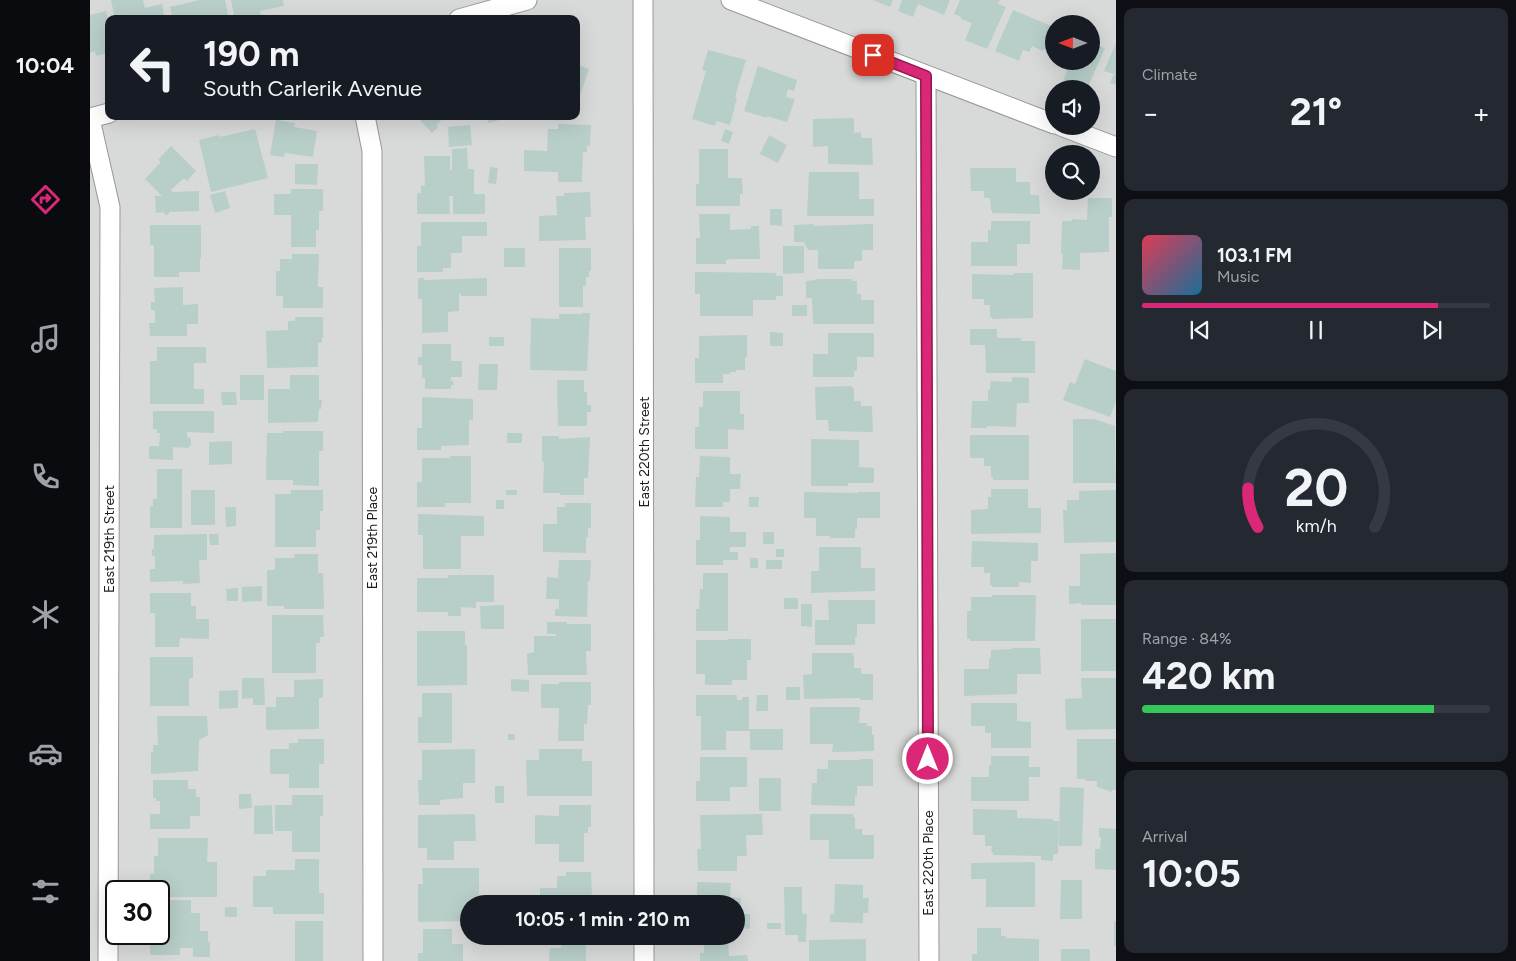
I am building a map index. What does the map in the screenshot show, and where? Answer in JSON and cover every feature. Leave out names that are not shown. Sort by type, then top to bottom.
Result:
[{"type":"street","points":[[473,15],[527,0]]},
{"type":"street","name":"East 220th Street","points":[[643,0],[644,895]]},
{"type":"street","points":[[731,0],[1045,121]]},
{"type":"street","name":"East 220th Place","points":[[926,76],[929,961]]},
{"type":"street","points":[[90,118],[105,114]]},
{"type":"street","name":"East 219th Street","points":[[90,118],[110,206],[108,961]]},
{"type":"street","name":"East 219th Place","points":[[366,120],[372,151],[373,961]]},
{"type":"street","points":[[1085,135],[1116,147]]},
{"type":"street","points":[[644,945],[644,961]]},
{"type":"shaded area","points":[[90,0],[1116,0],[1116,961],[90,961]]},
{"type":"building","points":[[111,0],[143,0],[145,8],[162,4],[164,15],[114,15]]},
{"type":"building","points":[[199,0],[225,0],[228,15],[172,15],[170,7]]},
{"type":"building","points":[[231,0],[283,0],[284,6],[260,11],[261,15],[234,15]]},
{"type":"building","points":[[873,0],[893,0],[890,7]]},
{"type":"building","points":[[902,0],[950,0],[944,15],[918,4],[913,17],[898,11]]},
{"type":"building","points":[[960,0],[1000,0],[998,4],[1006,7],[987,49],[965,40],[972,23],[954,14]]},
{"type":"building","points":[[1013,10],[1045,23],[1045,50],[1043,49],[1043,51],[1032,46],[1029,52],[1023,50],[1019,61],[995,51]]},
{"type":"building","points":[[106,11],[105,54],[96,56],[95,51],[90,53],[90,15]]},
{"type":"building","points":[[1116,43],[1116,85],[1110,83],[1114,74],[1104,71]]},
{"type":"building","points":[[1100,46],[1105,48],[1100,59]]},
{"type":"building","points":[[708,50],[746,60],[735,97],[737,98],[730,125],[716,121],[715,126],[692,119],[706,71],[702,70]]},
{"type":"building","points":[[580,66],[589,69],[580,95]]},
{"type":"building","points":[[758,66],[797,80],[794,91],[788,89],[786,97],[795,99],[787,122],[744,111]]},
{"type":"building","points":[[1068,70],[1095,70],[1091,80],[1063,80]]},
{"type":"building","points":[[854,118],[854,133],[861,132],[861,138],[872,138],[873,165],[828,164],[828,146],[813,147],[813,119]]},
{"type":"building","points":[[276,120],[295,123],[294,127],[317,131],[313,157],[285,153],[284,157],[270,155]]},
{"type":"building","points":[[420,120],[442,120],[436,125],[438,127],[432,133]]},
{"type":"building","points":[[488,120],[500,120],[488,123]]},
{"type":"building","points":[[558,124],[591,125],[590,146],[587,146],[587,152],[583,152],[582,182],[558,182],[558,172],[524,171],[524,150],[547,151],[548,129],[558,129]]},
{"type":"building","points":[[470,125],[472,145],[449,147],[448,127]]},
{"type":"building","points":[[255,129],[268,178],[211,192],[199,140]]},
{"type":"building","points":[[725,129],[733,132],[729,144],[721,141]]},
{"type":"building","points":[[769,135],[787,145],[778,163],[760,154]]},
{"type":"building","points":[[171,146],[196,171],[187,181],[184,178],[171,190],[173,192],[199,191],[199,211],[169,212],[169,214],[165,215],[164,212],[156,213],[155,196],[162,196],[145,179],[161,162],[158,160]]},
{"type":"building","points":[[467,148],[468,169],[474,169],[474,194],[485,194],[485,214],[453,214],[453,196],[449,196],[450,214],[417,214],[417,193],[421,193],[421,186],[425,185],[424,156],[450,156],[450,170],[452,170],[452,149]]},
{"type":"building","points":[[699,149],[728,149],[728,178],[742,178],[743,194],[740,194],[740,206],[696,206],[696,184],[699,184]]},
{"type":"building","points":[[295,164],[318,164],[317,185],[295,184]]},
{"type":"building","points":[[490,167],[498,168],[496,184],[488,183]]},
{"type":"building","points":[[970,168],[1016,168],[1016,182],[1030,182],[1030,195],[1039,195],[1040,214],[992,213],[990,198],[984,198],[984,191],[971,191]]},
{"type":"building","points":[[809,172],[859,172],[859,199],[874,199],[874,216],[807,216]]},
{"type":"building","points":[[291,189],[323,189],[323,211],[319,211],[319,230],[316,230],[316,247],[291,247],[291,215],[274,215],[274,194],[291,194]]},
{"type":"building","points":[[225,191],[230,208],[215,213],[210,195]]},
{"type":"building","points":[[590,192],[591,217],[585,217],[586,240],[539,241],[539,216],[557,215],[556,196],[564,196],[564,193]]},
{"type":"building","points":[[1112,198],[1112,217],[1109,217],[1109,252],[1080,253],[1080,270],[1062,269],[1062,221],[1072,221],[1072,219],[1087,220],[1088,200]]},
{"type":"building","points":[[770,209],[782,209],[782,226],[770,225]]},
{"type":"building","points":[[699,214],[730,214],[730,230],[751,229],[751,226],[759,226],[760,259],[730,259],[726,260],[726,264],[696,264],[696,238],[700,238]]},
{"type":"building","points":[[991,221],[1030,221],[1030,244],[1017,244],[1017,266],[971,266],[971,242],[988,242],[988,230],[991,230]]},
{"type":"building","points":[[421,222],[487,222],[487,236],[462,236],[462,253],[451,253],[451,268],[443,268],[443,272],[417,272],[417,246],[421,246]]},
{"type":"building","points":[[814,224],[814,226],[873,224],[873,250],[862,250],[862,261],[854,261],[854,269],[818,269],[818,250],[808,250],[804,242],[794,242],[794,225]]},
{"type":"building","points":[[150,225],[201,225],[200,272],[179,272],[179,277],[154,277],[154,245],[150,245]]},
{"type":"building","points":[[783,246],[804,246],[804,273],[783,274]]},
{"type":"building","points":[[504,248],[525,248],[525,267],[504,267]]},
{"type":"building","points":[[559,248],[591,248],[591,271],[589,271],[589,277],[586,277],[586,286],[583,286],[583,307],[559,307]]},
{"type":"building","points":[[292,254],[319,254],[318,287],[323,287],[323,308],[283,308],[283,296],[276,296],[276,271],[280,271],[280,259],[292,259]]},
{"type":"building","points":[[695,272],[776,273],[776,276],[783,276],[783,296],[776,296],[776,300],[753,300],[753,316],[700,316],[700,294],[695,294]]},
{"type":"building","points":[[1014,273],[1033,273],[1033,318],[992,319],[990,317],[990,305],[984,305],[984,299],[972,299],[972,274],[1014,275]]},
{"type":"building","points":[[418,278],[424,278],[424,280],[487,278],[487,296],[461,296],[460,293],[459,311],[448,312],[448,332],[422,333],[422,299],[418,299]]},
{"type":"building","points":[[817,279],[852,279],[852,281],[857,281],[857,294],[861,294],[861,300],[874,300],[874,324],[813,324],[812,298],[806,298],[806,281]]},
{"type":"building","points":[[183,287],[183,305],[198,304],[198,324],[187,324],[187,336],[150,336],[149,323],[155,323],[155,310],[151,310],[151,302],[155,302],[154,288]]},
{"type":"building","points":[[792,305],[807,305],[807,316],[792,316]]},
{"type":"building","points":[[590,313],[587,371],[530,370],[531,318],[559,319],[559,314]]},
{"type":"building","points":[[295,317],[323,317],[323,338],[322,343],[318,343],[318,367],[267,368],[266,331],[288,330],[288,321],[295,321]]},
{"type":"building","points":[[970,329],[997,329],[997,338],[1021,338],[1021,341],[1035,341],[1035,373],[986,373],[985,345],[970,345]]},
{"type":"building","points":[[770,332],[783,333],[783,346],[770,346]]},
{"type":"building","points":[[828,333],[874,333],[874,357],[857,357],[857,371],[854,371],[854,377],[813,377],[813,354],[828,354]]},
{"type":"building","points":[[747,335],[745,370],[736,370],[736,372],[730,372],[730,374],[723,374],[723,383],[695,383],[695,358],[699,358],[699,336]]},
{"type":"building","points":[[489,337],[504,337],[504,346],[489,346]]},
{"type":"building","points":[[422,344],[451,344],[451,361],[462,361],[462,377],[451,377],[454,385],[451,385],[451,389],[425,389],[425,378],[422,378],[422,365],[418,365],[418,357],[422,357]]},
{"type":"building","points":[[157,347],[206,347],[206,363],[194,363],[194,389],[204,389],[204,404],[150,404],[150,361],[157,361]]},
{"type":"building","points":[[1085,359],[1116,371],[1116,402],[1110,417],[1063,400],[1070,382],[1075,384]]},
{"type":"building","points":[[479,364],[498,364],[497,390],[478,390]]},
{"type":"building","points":[[240,375],[264,375],[264,400],[240,400]]},
{"type":"building","points":[[290,375],[319,375],[319,400],[322,400],[318,422],[268,423],[268,389],[290,389]]},
{"type":"building","points":[[1012,377],[1029,378],[1029,403],[1017,403],[1016,427],[987,426],[987,428],[971,428],[972,401],[988,401],[988,390],[990,390],[991,381],[1012,382]]},
{"type":"building","points":[[557,380],[584,380],[584,392],[587,392],[587,405],[591,405],[591,412],[587,412],[587,426],[558,426]]},
{"type":"building","points":[[852,386],[854,388],[854,401],[861,401],[861,406],[872,406],[873,432],[829,431],[828,420],[816,420],[815,387]]},
{"type":"building","points":[[703,391],[740,391],[740,414],[744,414],[744,430],[728,429],[728,449],[695,449],[695,427],[699,427],[699,407],[703,407]]},
{"type":"building","points":[[221,392],[236,392],[237,405],[222,405]]},
{"type":"building","points":[[422,397],[473,399],[473,420],[469,420],[469,445],[441,446],[441,450],[417,450],[417,428],[422,428]]},
{"type":"building","points":[[153,411],[214,411],[214,433],[187,432],[187,436],[191,439],[191,445],[188,448],[173,447],[173,460],[149,459],[149,446],[159,446],[160,433],[157,433],[157,429],[153,429]]},
{"type":"building","points":[[1073,419],[1094,419],[1115,426],[1116,483],[1073,483]]},
{"type":"building","points":[[283,431],[323,431],[323,451],[319,451],[319,486],[293,485],[293,480],[266,480],[267,433],[283,433]]},
{"type":"building","points":[[507,433],[522,433],[522,443],[507,443]]},
{"type":"building","points":[[970,435],[1029,435],[1029,480],[993,480],[993,477],[991,477],[991,466],[984,466],[984,458],[970,458]]},
{"type":"building","points":[[542,436],[559,436],[559,439],[590,437],[588,478],[584,478],[584,495],[543,493],[544,462],[542,462]]},
{"type":"building","points":[[811,439],[859,440],[859,467],[874,468],[874,483],[848,483],[848,486],[811,486]]},
{"type":"building","points":[[232,441],[232,464],[209,465],[209,442]]},
{"type":"building","points":[[450,456],[471,456],[471,503],[445,503],[445,507],[417,507],[417,482],[422,482],[422,458],[450,458]]},
{"type":"building","points":[[700,456],[730,457],[730,474],[741,474],[740,489],[730,489],[730,502],[723,502],[723,507],[695,507],[696,477],[699,477]]},
{"type":"building","points":[[157,469],[182,469],[182,528],[150,528],[150,506],[153,506],[153,499],[157,499]]},
{"type":"building","points":[[991,489],[1028,489],[1028,508],[1041,508],[1041,533],[971,534],[971,510],[988,509],[988,497],[991,497]]},
{"type":"building","points":[[191,490],[215,490],[215,525],[191,525]]},
{"type":"building","points":[[291,490],[323,490],[323,511],[320,511],[320,530],[316,530],[316,547],[275,547],[275,494],[291,494]]},
{"type":"building","points":[[506,490],[517,490],[517,495],[506,495]]},
{"type":"building","points":[[1116,490],[1116,542],[1064,543],[1063,510],[1067,510],[1067,500],[1079,500],[1079,491]]},
{"type":"building","points":[[804,492],[880,492],[880,518],[857,518],[855,538],[816,536],[816,518],[804,518]]},
{"type":"building","points":[[749,497],[759,497],[758,507],[749,507]]},
{"type":"building","points":[[496,500],[504,500],[504,509],[496,509]]},
{"type":"building","points":[[565,503],[591,503],[591,528],[588,528],[588,537],[586,537],[586,553],[543,552],[543,524],[557,524],[557,507],[565,507]]},
{"type":"building","points":[[225,507],[236,507],[236,526],[226,527]]},
{"type":"building","points":[[418,514],[484,516],[484,536],[461,536],[461,569],[423,569],[423,535],[418,535]]},
{"type":"building","points":[[700,516],[730,517],[730,532],[746,532],[746,547],[730,547],[730,552],[738,552],[738,560],[723,560],[723,565],[696,565],[696,540],[700,540]]},
{"type":"building","points":[[763,532],[774,532],[774,544],[763,544]]},
{"type":"building","points":[[207,534],[207,560],[199,560],[200,583],[183,584],[183,581],[150,582],[150,569],[155,569],[155,556],[152,556],[154,535]]},
{"type":"building","points":[[209,534],[218,534],[219,545],[210,545]]},
{"type":"building","points":[[972,541],[1038,543],[1038,561],[1031,561],[1031,583],[1019,582],[1019,587],[992,587],[990,585],[990,573],[984,573],[984,567],[971,567]]},
{"type":"building","points":[[819,547],[861,547],[861,568],[875,568],[875,591],[811,593],[811,571],[819,571]]},
{"type":"building","points":[[776,549],[784,549],[784,557],[776,557]]},
{"type":"building","points":[[1116,553],[1116,605],[1069,604],[1069,586],[1080,586],[1080,554]]},
{"type":"building","points":[[294,554],[318,554],[318,573],[323,573],[324,609],[284,609],[284,606],[267,606],[267,570],[275,570],[275,558],[295,558]]},
{"type":"building","points":[[750,558],[758,558],[758,568],[750,568]]},
{"type":"building","points":[[559,560],[591,560],[590,581],[588,581],[587,617],[555,616],[555,609],[559,609],[559,599],[546,599],[547,577],[558,578]]},
{"type":"building","points":[[766,560],[782,560],[782,569],[766,569]]},
{"type":"building","points":[[703,573],[728,573],[728,631],[696,631],[696,609],[699,609],[700,589],[703,589]]},
{"type":"building","points":[[448,575],[494,575],[494,602],[476,602],[476,608],[461,607],[461,616],[448,616],[448,612],[417,612],[417,578],[448,578]]},
{"type":"building","points":[[262,586],[262,601],[242,602],[242,587]]},
{"type":"building","points":[[238,588],[238,601],[227,601],[226,589]]},
{"type":"building","points":[[150,593],[191,593],[191,606],[196,606],[196,619],[209,619],[209,639],[180,638],[179,647],[155,647],[155,613],[150,613]]},
{"type":"building","points":[[992,595],[1036,595],[1035,641],[970,641],[970,639],[967,639],[967,611],[971,611],[971,597],[992,597]]},
{"type":"building","points":[[784,598],[798,598],[798,609],[784,609]]},
{"type":"building","points":[[828,600],[875,600],[875,624],[857,624],[855,645],[815,645],[815,620],[829,620]]},
{"type":"building","points":[[801,604],[812,604],[812,627],[801,626]]},
{"type":"building","points":[[504,605],[504,629],[481,629],[480,606]]},
{"type":"building","points":[[272,615],[323,615],[324,637],[320,637],[320,643],[316,643],[316,673],[272,673]]},
{"type":"building","points":[[1081,619],[1116,619],[1116,671],[1081,671]]},
{"type":"building","points":[[547,622],[591,624],[591,651],[586,651],[587,675],[528,675],[527,654],[534,652],[534,636],[556,636],[556,634],[547,634]]},
{"type":"building","points":[[417,631],[465,631],[467,685],[417,686]]},
{"type":"building","points":[[751,639],[751,660],[747,660],[747,680],[732,680],[732,685],[705,685],[705,674],[696,674],[696,640]]},
{"type":"building","points":[[1040,648],[1041,674],[1017,674],[1017,694],[964,696],[964,669],[989,669],[991,650]]},
{"type":"building","points":[[812,653],[853,653],[854,668],[861,668],[861,674],[873,674],[873,700],[860,700],[860,698],[804,699],[803,675],[812,674]]},
{"type":"building","points":[[150,657],[193,657],[193,678],[189,678],[189,706],[150,706]]},
{"type":"building","points":[[242,678],[264,678],[265,705],[253,705],[253,698],[242,699]]},
{"type":"building","points":[[1081,678],[1116,678],[1116,729],[1066,730],[1065,699],[1082,698]]},
{"type":"building","points":[[323,679],[323,698],[319,698],[319,729],[266,730],[266,707],[276,707],[276,697],[294,697],[294,680]]},
{"type":"building","points":[[511,679],[529,680],[529,692],[511,691]]},
{"type":"building","points":[[559,682],[591,682],[591,705],[588,705],[587,724],[584,724],[584,741],[558,741],[559,708],[541,708],[541,684],[559,684]]},
{"type":"building","points":[[786,687],[800,687],[800,700],[786,700]]},
{"type":"building","points":[[238,690],[238,708],[219,709],[219,691]]},
{"type":"building","points":[[422,693],[452,693],[452,743],[418,743],[418,717],[422,717]]},
{"type":"building","points":[[696,695],[737,695],[737,700],[742,700],[742,697],[749,697],[749,729],[783,729],[783,750],[750,750],[750,731],[726,731],[726,750],[701,750],[701,716],[696,716]]},
{"type":"building","points":[[757,695],[768,695],[768,711],[756,711]]},
{"type":"building","points":[[971,703],[1017,703],[1017,721],[1031,722],[1031,748],[991,748],[991,733],[985,733],[985,726],[971,726]]},
{"type":"building","points":[[810,707],[860,707],[859,723],[867,723],[867,726],[872,726],[874,751],[832,752],[833,744],[810,744]]},
{"type":"building","points":[[157,716],[207,716],[208,735],[199,740],[198,771],[151,774],[151,752],[153,752],[153,745],[158,745]]},
{"type":"building","points":[[508,734],[515,734],[515,740],[508,740]]},
{"type":"building","points":[[298,739],[324,739],[324,764],[319,764],[319,788],[289,788],[289,774],[270,774],[270,749],[289,749],[289,743],[298,743]]},
{"type":"building","points":[[1077,739],[1116,739],[1116,790],[1112,790],[1112,792],[1097,787],[1097,781],[1077,779]]},
{"type":"building","points":[[475,749],[475,783],[463,783],[463,798],[440,800],[440,805],[419,805],[418,780],[422,780],[422,750]]},
{"type":"building","points":[[539,749],[582,749],[582,761],[592,761],[592,796],[527,796],[526,760],[539,760]]},
{"type":"building","points":[[991,756],[1029,756],[1029,767],[1040,767],[1040,777],[1029,777],[1029,801],[971,801],[971,777],[989,777]]},
{"type":"building","points":[[700,757],[747,757],[747,787],[730,787],[730,801],[696,801],[696,781],[700,781]]},
{"type":"building","points":[[873,759],[873,786],[857,786],[855,806],[811,805],[812,783],[817,783],[817,769],[828,769],[828,760]]},
{"type":"building","points":[[759,778],[781,778],[781,811],[759,811]]},
{"type":"building","points":[[153,780],[188,780],[188,789],[196,789],[196,797],[200,797],[200,816],[190,816],[190,829],[150,829],[150,814],[160,814],[160,801],[156,801],[156,798],[153,798]]},
{"type":"building","points":[[495,786],[504,786],[504,803],[495,803]]},
{"type":"building","points":[[1060,787],[1084,788],[1082,846],[1059,846]]},
{"type":"building","points":[[239,794],[251,794],[252,808],[239,809]]},
{"type":"building","points":[[292,795],[323,795],[323,816],[320,816],[320,852],[292,852],[292,831],[275,831],[275,805],[292,805]]},
{"type":"building","points":[[272,805],[273,834],[254,834],[254,806]]},
{"type":"building","points":[[559,805],[591,805],[591,827],[588,827],[588,833],[584,833],[584,862],[559,862],[559,844],[535,844],[535,815],[559,816]]},
{"type":"building","points":[[973,809],[1017,810],[1017,818],[1053,819],[1053,821],[1059,821],[1058,854],[1053,854],[1053,861],[1041,860],[1041,856],[993,855],[993,852],[991,852],[992,846],[985,846],[985,835],[973,835]]},
{"type":"building","points":[[475,814],[476,841],[454,841],[454,860],[427,860],[427,848],[418,848],[418,815]]},
{"type":"building","points":[[762,814],[763,835],[746,835],[747,856],[737,856],[737,871],[698,871],[697,849],[701,849],[700,815]]},
{"type":"building","points":[[810,814],[853,814],[853,817],[855,817],[855,829],[862,829],[862,835],[874,835],[874,859],[829,859],[829,840],[810,840]]},
{"type":"building","points":[[1099,828],[1116,829],[1116,870],[1095,869],[1095,849],[1100,849],[1101,837],[1099,837]]},
{"type":"building","points":[[158,838],[208,838],[207,862],[217,862],[217,897],[170,897],[170,880],[150,880],[150,874],[154,874],[154,856],[158,856]]},
{"type":"building","points":[[295,859],[319,859],[319,893],[324,893],[324,914],[273,914],[273,907],[253,907],[253,876],[266,876],[266,870],[295,870]]},
{"type":"building","points":[[1035,862],[1035,907],[986,907],[986,879],[971,879],[971,863]]},
{"type":"building","points":[[422,868],[479,868],[479,895],[460,895],[460,921],[418,922],[418,884],[423,884]]},
{"type":"building","points":[[566,872],[591,872],[592,895],[540,895],[540,888],[557,888],[557,876],[566,876]]},
{"type":"building","points":[[1061,880],[1082,880],[1082,919],[1060,919]]},
{"type":"building","points":[[697,882],[731,883],[730,895],[697,895]]},
{"type":"building","points":[[835,884],[863,885],[863,898],[869,898],[868,913],[863,913],[863,923],[830,922],[830,914],[834,914]]},
{"type":"building","points":[[784,887],[802,887],[802,914],[807,914],[806,942],[798,942],[798,935],[785,935]]},
{"type":"building","points":[[170,900],[191,900],[191,913],[200,913],[200,931],[208,931],[210,957],[193,957],[193,948],[180,948],[180,955],[150,955],[150,945],[170,945]]},
{"type":"building","points":[[225,907],[237,907],[237,917],[225,917]]},
{"type":"building","points":[[745,914],[750,914],[750,929],[745,929]]},
{"type":"building","points":[[295,921],[323,921],[323,961],[295,961]]},
{"type":"building","points":[[1114,921],[1116,921],[1116,946],[1114,946]]},
{"type":"building","points":[[767,923],[781,923],[781,929],[767,929]]},
{"type":"building","points":[[977,928],[1001,928],[1001,936],[1006,936],[1006,938],[1039,939],[1039,961],[972,961],[972,954],[977,954]]},
{"type":"building","points":[[423,929],[452,929],[452,944],[463,945],[463,961],[418,961],[418,953],[423,953]]},
{"type":"building","points":[[866,939],[866,961],[809,961],[809,940]]},
{"type":"building","points":[[561,945],[586,945],[586,961],[549,961],[550,948],[561,948]]},
{"type":"building","points":[[704,945],[728,945],[729,956],[747,955],[748,961],[700,961],[700,953],[704,953]]},
{"type":"building","points":[[1061,949],[1090,949],[1090,961],[1061,961]]},
{"type":"route","points":[[873,55],[926,76],[928,759]]}]
